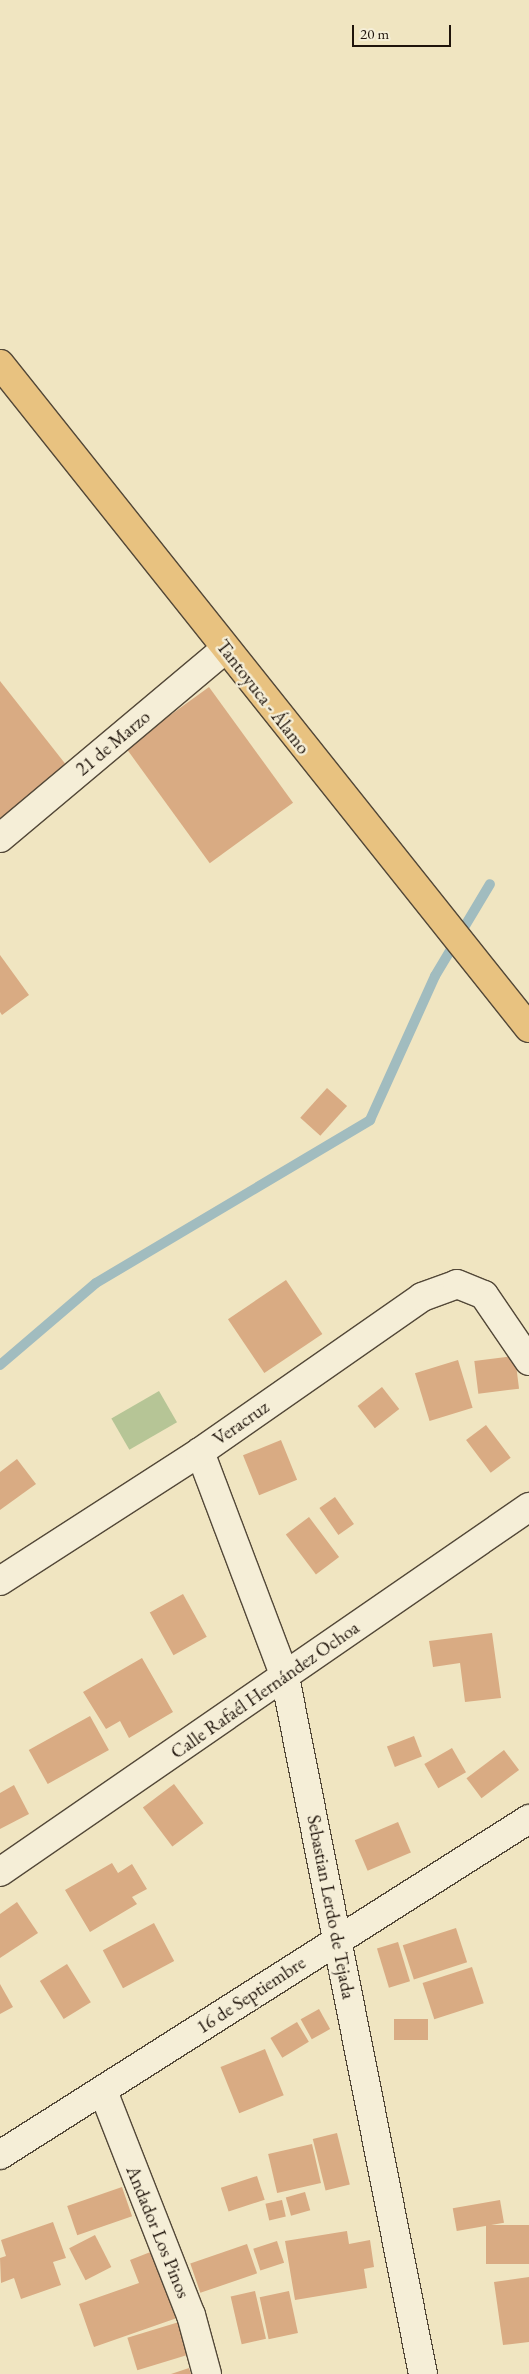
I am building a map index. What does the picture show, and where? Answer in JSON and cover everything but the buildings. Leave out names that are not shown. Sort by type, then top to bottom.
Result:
[{"type":"main road","name":"Tantoyuca - Álamo","points":[[0,364],[427,905],[529,1028]]},
{"type":"street","name":"21 de Marzo","points":[[0,838],[226,649]]},
{"type":"street","name":"Veracruz","points":[[0,1581],[200,1452],[422,1297],[457,1284],[484,1295],[529,1361]]},
{"type":"street","name":"Sebastian Lerdo de Tejada","points":[[200,1452],[285,1677],[423,2374]]},
{"type":"street","name":"Calle Rafaél Hernández Ochoa","points":[[0,1872],[529,1507]]},
{"type":"street","name":"16 de Septiembre","points":[[0,2156],[337,1939],[528,1821]]},
{"type":"street","name":"Andador Los Pinos","points":[[102,2091],[191,2314],[207,2374]]},
{"type":"green space","points":[[159,1391],[177,1422],[129,1450],[111,1418]]},
{"type":"waterway","points":[[0,1365],[96,1283],[370,1120],[435,976],[490,884]]}]
